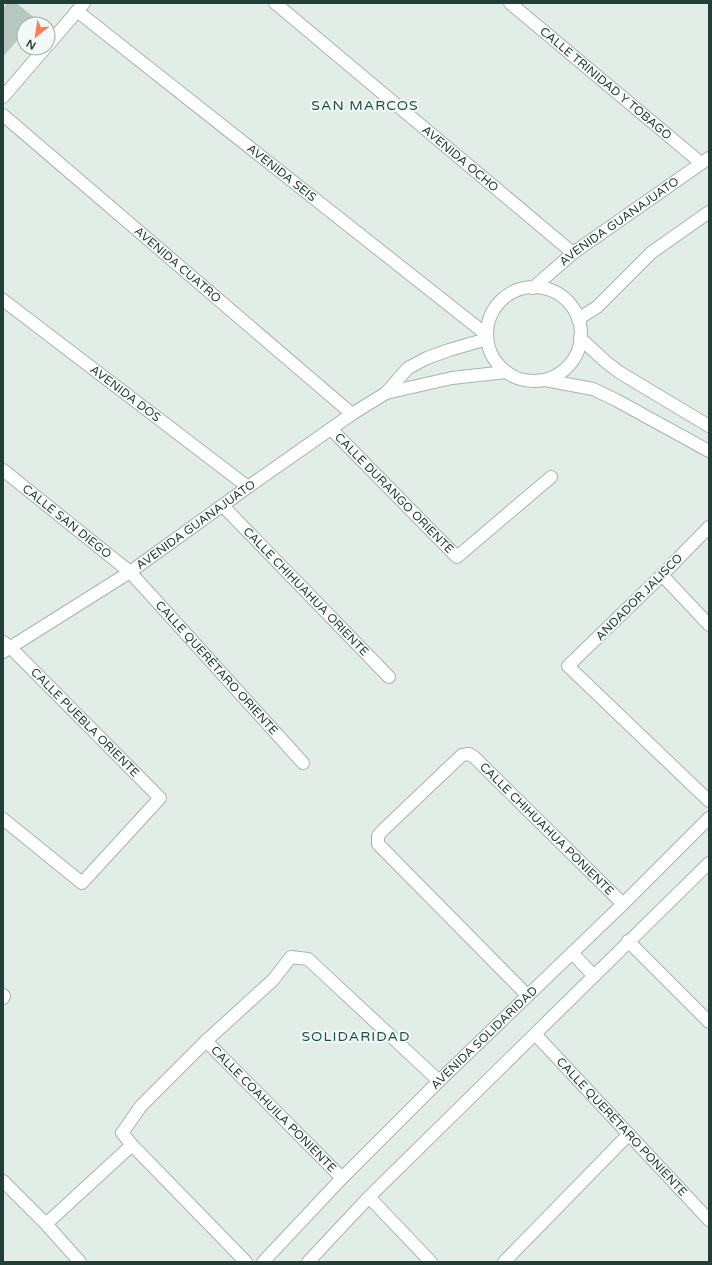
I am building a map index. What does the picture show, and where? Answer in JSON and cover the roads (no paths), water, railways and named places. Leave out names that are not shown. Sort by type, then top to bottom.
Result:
[{"type":"street","name":"AVENIDA OCHO","points":[[275,3],[573,253]]},
{"type":"street","name":"CALLE TRINIDAD Y TOBAGO","points":[[510,3],[705,161]]},
{"type":"street","points":[[56,36],[81,7]]},
{"type":"street","name":"AVENIDA SEIS","points":[[81,7],[487,337]]},
{"type":"street","points":[[3,97],[38,56]]},
{"type":"street","name":"AVENIDA CUATRO","points":[[3,115],[352,414]]},
{"type":"street","name":"AVENIDA GUANAJUATO","points":[[533,288],[573,253],[705,161]]},
{"type":"street","points":[[578,319],[597,307],[651,253],[709,212]]},
{"type":"street","points":[[544,380],[562,372],[570,365],[577,352],[580,338],[580,328],[578,319],[568,302],[552,292],[533,288],[515,292],[500,302],[490,317],[487,337],[491,354],[495,361],[506,372],[524,380],[544,380],[593,389],[709,451]]},
{"type":"street","name":"AVENIDA DOS","points":[[3,300],[248,487]]},
{"type":"street","name":"AVENIDA GUANAJUATO","points":[[5,647],[130,572],[352,414],[386,393],[408,368],[427,358],[487,337]]},
{"type":"street","points":[[580,338],[619,372],[709,426]]},
{"type":"street","name":"AVENIDA GUANAJUATO","points":[[386,393],[452,378],[506,372]]},
{"type":"street","name":"CALLE DURANGO ORIENTE","points":[[331,429],[457,557],[552,477]]},
{"type":"street","name":"CALLE SAN DIEGO","points":[[3,470],[130,572]]},
{"type":"street","name":"CALLE CHIHUAHUA ORIENTE","points":[[223,506],[390,677]]},
{"type":"street","name":"ANDADOR JALISCO","points":[[709,527],[568,666],[709,801]]},
{"type":"street","name":"CALLE QUERÉTARO ORIENTE","points":[[130,572],[303,763]]},
{"type":"street","points":[[662,575],[709,625]]},
{"type":"street","name":"CALLE PUEBLA ORIENTE","points":[[3,819],[82,883],[160,798],[5,647]]},
{"type":"street","name":"CALLE CHIHUAHUA PONIENTE","points":[[527,995],[378,844],[378,836],[462,755],[469,754],[474,758],[623,904]]},
{"type":"street","name":"AVENIDA SOLIDARIDAD","points":[[263,1262],[342,1178],[439,1081],[708,822]]},
{"type":"street","points":[[308,1262],[369,1197],[709,863]]},
{"type":"street","points":[[628,942],[709,1022]]},
{"type":"street","points":[[572,953],[594,976]]},
{"type":"street","points":[[246,1262],[122,1133],[141,1106],[206,1041],[273,980],[291,957],[308,959],[439,1081]]},
{"type":"street","name":"CALLE QUERÉTARO PONIENTE","points":[[535,1034],[709,1220]]},
{"type":"street","name":"CALLE COAHUILA PONIENTE","points":[[206,1041],[342,1178]]},
{"type":"street","points":[[504,1262],[629,1134]]},
{"type":"street","points":[[46,1224],[132,1145]]},
{"type":"street","points":[[3,1181],[46,1224],[80,1262]]},
{"type":"street","points":[[369,1197],[431,1262]]},
{"type":"district","name":"SAN MARCOS","points":[[365,105]]},
{"type":"district","name":"SOLIDARIDAD","points":[[356,1036]]}]
